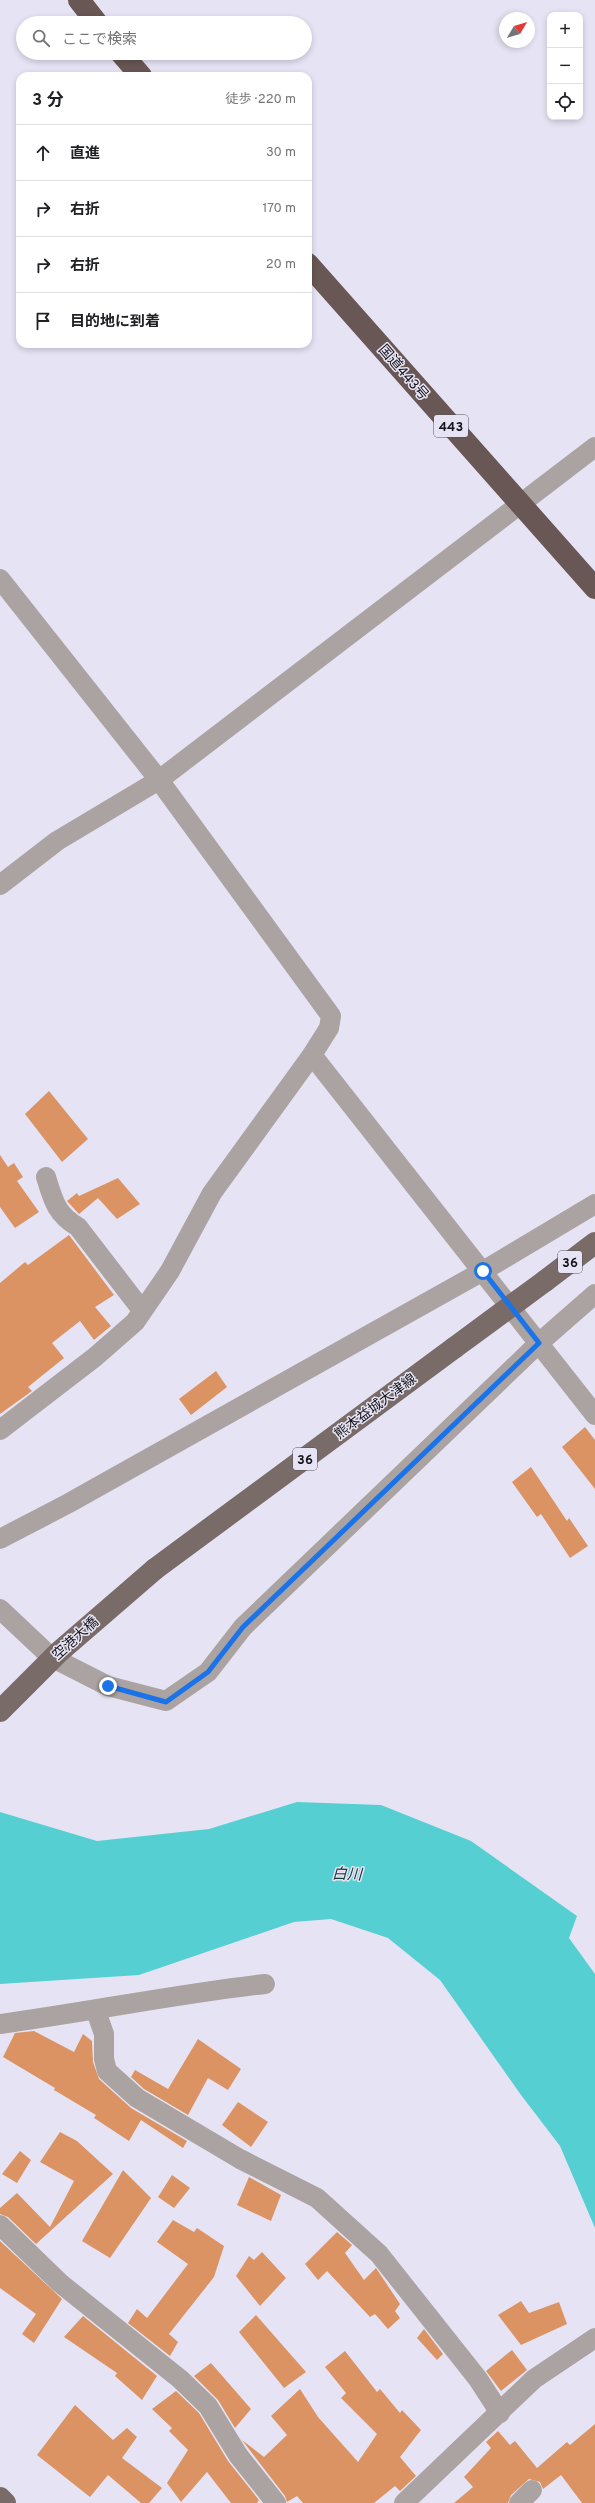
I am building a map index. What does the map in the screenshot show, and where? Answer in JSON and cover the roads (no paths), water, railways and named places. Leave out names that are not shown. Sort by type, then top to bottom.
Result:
[{"type":"highway","points":[[79,0],[92,16]]},
{"type":"highway","points":[[127,60],[138,72]]},
{"type":"highway","name":"国道443号","points":[[312,269],[595,588]]},
{"type":"main road","name":"熊本益城大津線","points":[[155,1570],[595,1243]]},
{"type":"main road","name":"空港大橋","points":[[0,1711],[59,1652],[155,1570]]},
{"type":"main road","points":[[0,2498],[5,2503]]},
{"type":"street","points":[[0,885],[57,841],[159,780],[595,447]]},
{"type":"street","points":[[0,579],[159,780],[331,1016],[329,1028],[312,1055],[212,1193],[170,1270],[141,1309],[135,1322],[95,1357],[0,1430]]},
{"type":"street","points":[[312,1055],[595,1415]]},
{"type":"street","points":[[46,1177],[54,1202],[65,1219],[78,1227],[141,1309]]},
{"type":"street","points":[[0,1539],[69,1503],[483,1271],[595,1204]]},
{"type":"street","points":[[0,1609],[51,1657],[108,1686],[166,1702],[208,1672],[243,1627],[539,1343],[595,1294]]},
{"type":"street","points":[[0,2024],[96,2011],[198,1991],[264,1984]]},
{"type":"street","points":[[96,2011],[104,2034],[104,2059],[107,2071],[138,2098],[240,2159],[316,2198],[379,2254],[478,2379],[500,2413]]},
{"type":"street","points":[[0,2225],[60,2283],[180,2379],[208,2406],[238,2455],[276,2503]]},
{"type":"street","points":[[416,2499],[534,2379],[592,2339]]},
{"type":"water","name":"白川","points":[[297,1802],[381,1805],[471,1841],[577,1916],[569,1938],[595,1974],[595,2228],[560,2146],[521,2095],[440,1980],[388,1938],[331,1919],[294,1922],[139,1975],[0,1984],[0,1812],[97,1841],[209,1829]]}]
